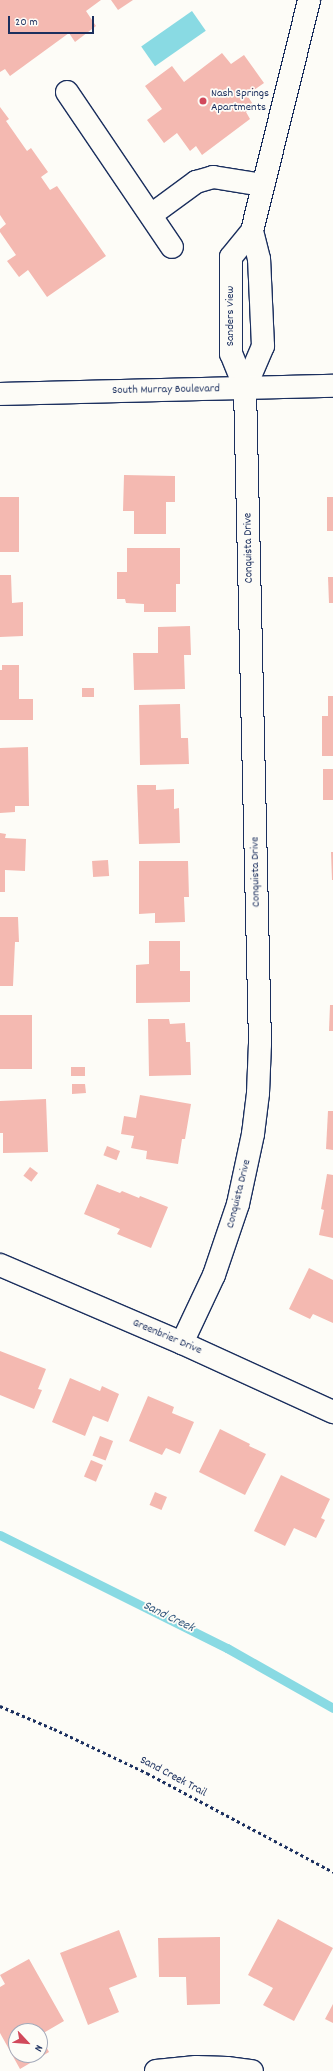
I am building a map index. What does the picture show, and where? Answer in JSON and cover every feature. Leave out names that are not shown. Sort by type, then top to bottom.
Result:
[{"type":"street","name":"Sanders View","points":[[245,388],[231,354],[231,257],[252,231],[309,0]]},
{"type":"street","points":[[68,92],[172,246]]},
{"type":"street","points":[[151,215],[196,182],[213,177],[263,185]]},
{"type":"street","name":"Sanders View","points":[[245,388],[263,346],[259,259],[252,231]]},
{"type":"street","name":"South Murray Boulevard","points":[[0,394],[333,386]]},
{"type":"street","name":"Conquista Drive","points":[[182,1344],[214,1275],[238,1204],[253,1134],[258,1093],[259,1036],[245,388]]},
{"type":"street","name":"Greenbrier Drive","points":[[0,1265],[182,1344],[333,1412]]},
{"type":"street","points":[[156,2071],[196,2067],[227,2068],[252,2071]]},
{"type":"path","name":"Sand Creek Trail","points":[[0,1706],[54,1729],[147,1773],[333,1872]]},
{"type":"water","points":[[192,11],[206,31],[155,66],[141,47]]},
{"type":"building","points":[[0,0],[101,0],[86,11],[96,26],[75,42],[69,33],[10,76],[5,69],[0,72]]},
{"type":"building","points":[[111,0],[133,0],[118,10]]},
{"type":"building","name":"Nash Springs Apartments","points":[[222,53],[231,64],[244,55],[264,83],[247,95],[254,106],[246,112],[250,119],[202,155],[196,146],[190,151],[177,133],[164,143],[147,120],[162,109],[145,86],[172,66],[184,82]]},
{"type":"building","points":[[0,107],[9,119],[6,121],[27,151],[31,148],[48,172],[41,177],[50,190],[57,186],[106,256],[47,297],[28,270],[19,277],[7,261],[16,255],[0,232],[0,229],[6,224],[0,215]]},
{"type":"building","points":[[124,475],[175,476],[175,502],[166,502],[166,534],[134,534],[134,511],[123,511]]},
{"type":"building","points":[[0,497],[19,497],[19,552],[0,552]]},
{"type":"building","points":[[327,497],[333,497],[333,531],[327,531]]},
{"type":"building","points":[[127,548],[180,548],[180,584],[176,584],[176,612],[144,612],[144,604],[126,603],[125,599],[117,599],[117,572],[127,572]]},
{"type":"building","points":[[0,575],[11,575],[12,603],[23,602],[23,636],[0,637]]},
{"type":"building","points":[[328,577],[333,577],[333,603],[329,603]]},
{"type":"building","points":[[190,626],[191,655],[184,655],[185,689],[134,690],[133,653],[158,653],[158,627]]},
{"type":"building","points":[[2,665],[19,665],[19,699],[33,699],[33,720],[0,720],[0,670],[2,670]]},
{"type":"building","points":[[82,688],[94,688],[94,697],[82,697]]},
{"type":"building","points":[[328,696],[333,696],[333,756],[322,756],[322,716],[328,716]]},
{"type":"building","points":[[180,704],[181,738],[188,738],[189,764],[140,765],[139,705]]},
{"type":"building","points":[[28,747],[29,806],[15,806],[15,812],[0,813],[0,748]]},
{"type":"building","points":[[323,769],[333,769],[333,800],[323,800]]},
{"type":"building","points":[[137,785],[156,785],[156,790],[174,789],[174,809],[179,808],[180,843],[139,844]]},
{"type":"building","points":[[0,833],[6,834],[5,838],[26,839],[25,871],[5,870],[5,892],[0,892]]},
{"type":"building","points":[[331,852],[333,852],[333,880],[332,880]]},
{"type":"building","points":[[108,860],[109,876],[93,877],[92,861]]},
{"type":"building","points":[[139,861],[188,861],[189,897],[184,897],[185,922],[155,923],[155,913],[139,914]]},
{"type":"building","points":[[0,917],[18,917],[19,942],[15,942],[13,986],[0,986]]},
{"type":"building","points":[[149,941],[180,941],[180,971],[190,971],[190,1002],[136,1003],[136,965],[149,964]]},
{"type":"building","points":[[330,1005],[333,1005],[333,1031],[329,1031]]},
{"type":"building","points":[[0,1015],[32,1015],[32,1069],[0,1069]]},
{"type":"building","points":[[148,1019],[169,1019],[170,1024],[185,1023],[186,1042],[190,1042],[191,1075],[149,1076]]},
{"type":"building","points":[[71,1067],[85,1067],[85,1076],[71,1076]]},
{"type":"building","points":[[72,1084],[85,1084],[86,1093],[72,1094]]},
{"type":"building","points":[[140,1095],[191,1104],[185,1139],[182,1139],[178,1164],[146,1159],[147,1151],[131,1148],[134,1136],[121,1134],[124,1116],[136,1118]]},
{"type":"building","points":[[46,1099],[48,1152],[3,1153],[3,1133],[0,1133],[0,1101]]},
{"type":"building","points":[[328,1111],[333,1111],[333,1150],[326,1149]]},
{"type":"building","points":[[107,1146],[120,1151],[116,1160],[103,1155]]},
{"type":"building","points":[[30,1167],[38,1173],[31,1182],[23,1176]]},
{"type":"building","points":[[327,1174],[333,1175],[333,1238],[319,1235],[324,1210],[321,1209]]},
{"type":"building","points":[[97,1184],[120,1193],[122,1191],[139,1198],[140,1196],[168,1207],[151,1248],[117,1234],[120,1229],[84,1214]]},
{"type":"building","points":[[309,1268],[333,1280],[333,1323],[313,1314],[310,1319],[289,1309]]},
{"type":"building","points":[[0,1351],[46,1369],[38,1389],[42,1390],[34,1409],[0,1395]]},
{"type":"building","points":[[70,1378],[100,1391],[102,1386],[119,1394],[108,1422],[93,1416],[85,1436],[52,1422]]},
{"type":"building","points":[[148,1396],[174,1407],[172,1413],[194,1422],[180,1454],[166,1448],[162,1455],[129,1441]]},
{"type":"building","points":[[220,1429],[266,1454],[245,1495],[199,1472]]},
{"type":"building","points":[[100,1436],[113,1441],[106,1461],[92,1456]]},
{"type":"building","points":[[91,1460],[103,1465],[96,1482],[84,1477]]},
{"type":"building","points":[[281,1475],[330,1499],[321,1518],[325,1520],[316,1538],[294,1528],[285,1546],[254,1531]]},
{"type":"building","points":[[155,1492],[167,1497],[161,1510],[150,1505]]},
{"type":"building","points":[[278,1919],[333,1948],[294,2021],[263,2005],[273,1988],[248,1975]]},
{"type":"building","points":[[119,1930],[137,1977],[109,1988],[119,2012],[88,2025],[60,1953]]},
{"type":"building","points":[[220,1937],[220,2004],[187,2005],[186,1977],[159,1977],[158,1938]]},
{"type":"building","points":[[29,1959],[64,2021],[48,2030],[48,2023],[8,2023],[8,2047],[0,2033],[0,1987],[5,1984],[0,1975]]},
{"type":"building","points":[[333,2004],[333,2023],[325,2019]]},
{"type":"building","points":[[17,2063],[30,2063],[20,2069]]},
{"type":"waterway","name":"Sand Creek","points":[[0,1535],[227,1648],[333,1708]]},
{"type":"place","name":"Nash Springs Apartments","points":[[203,101]]}]
